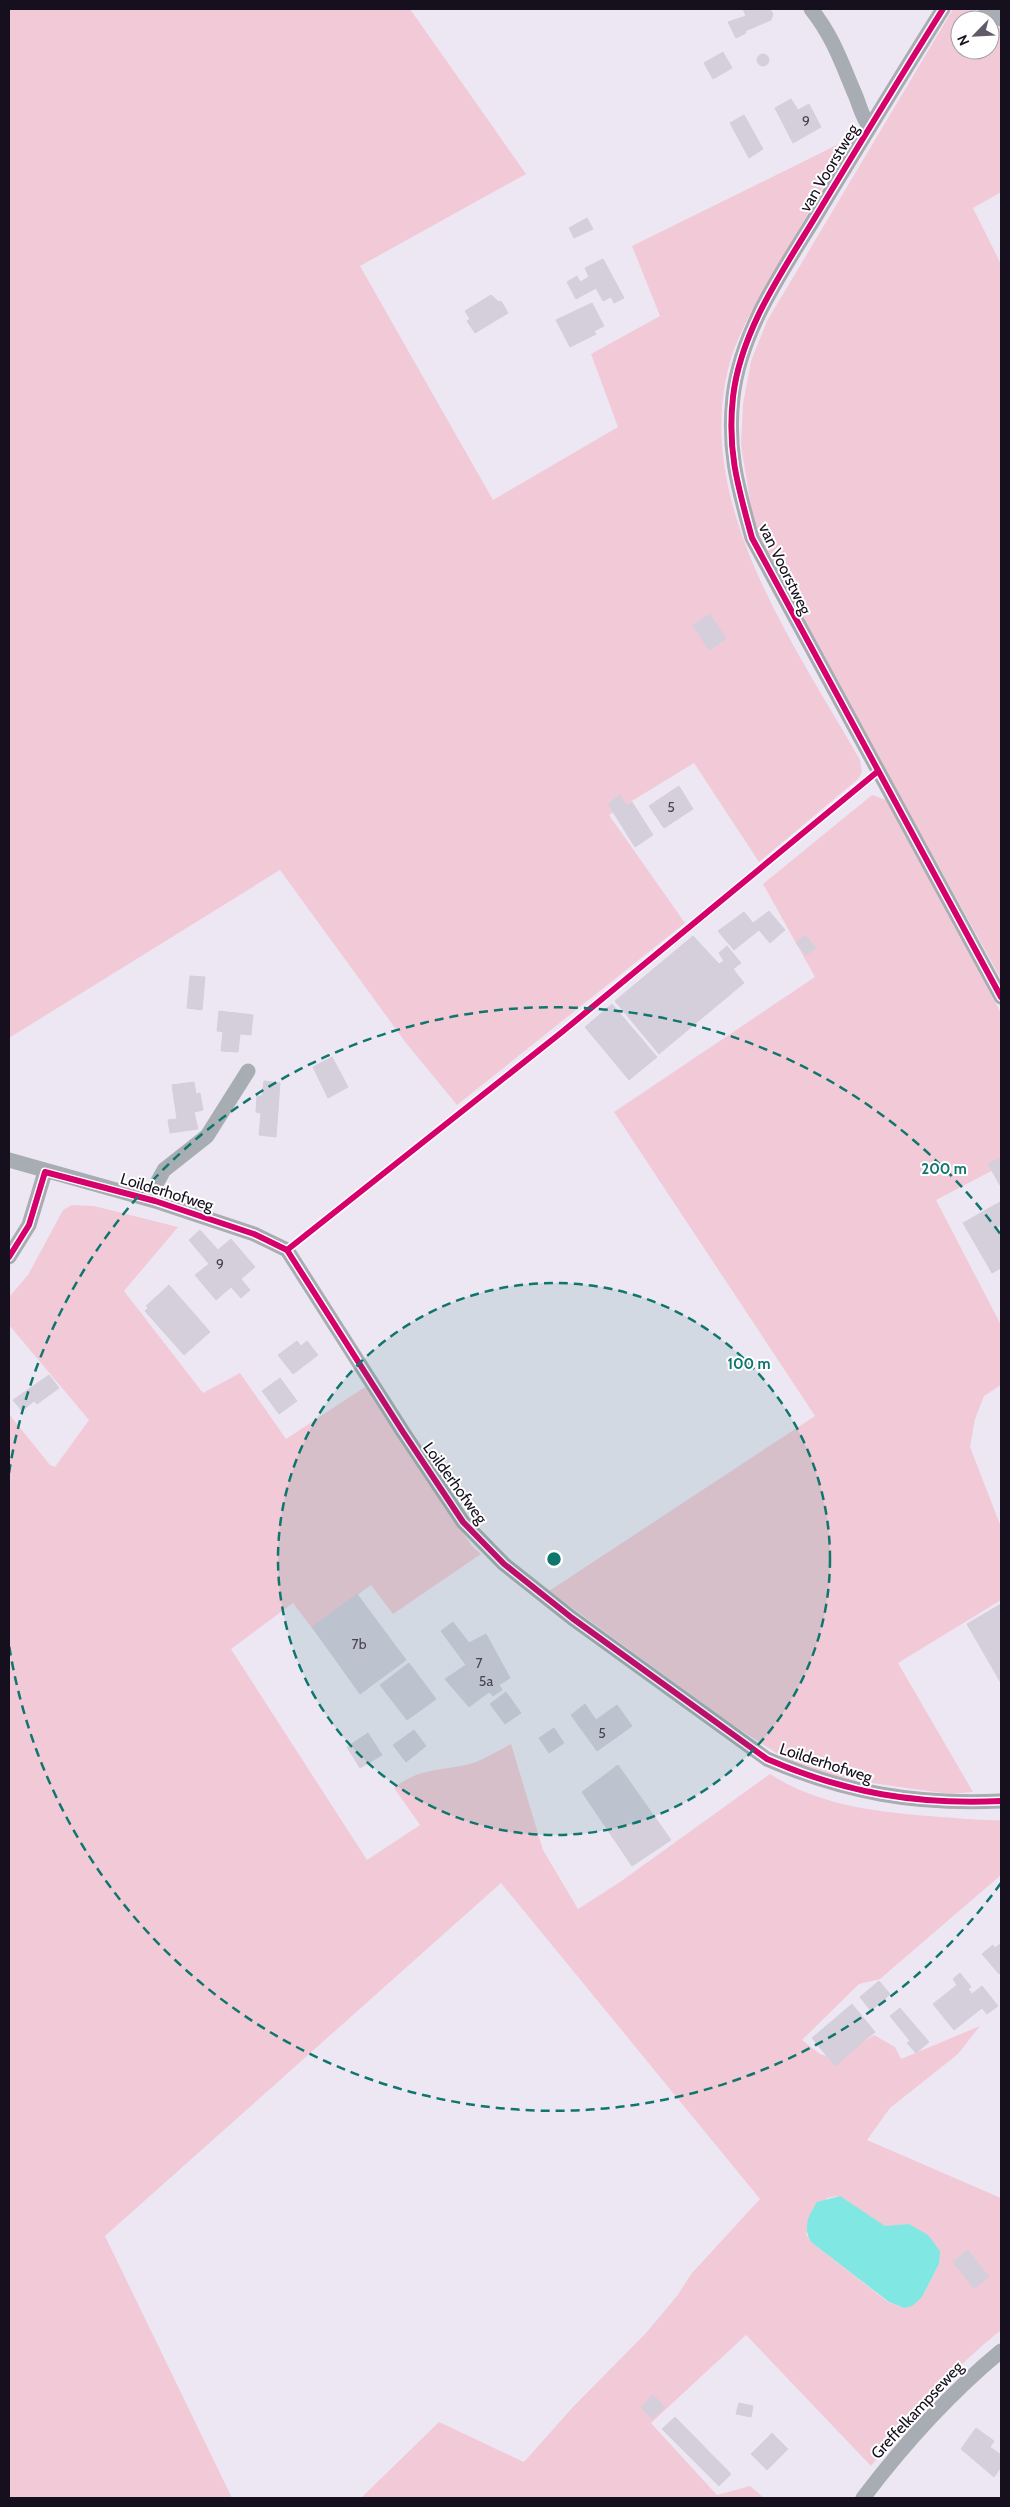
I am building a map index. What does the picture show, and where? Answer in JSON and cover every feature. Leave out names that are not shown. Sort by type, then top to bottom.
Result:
[{"type":"street","name":"van Voorstweg","points":[[811,9],[828,29],[856,96],[861,115],[870,127]]},
{"type":"street","name":"van Voorstweg","points":[[943,9],[770,292],[746,344],[733,395],[730,444],[737,484],[752,538],[1001,997]]},
{"type":"street","points":[[986,9],[1001,19]]},
{"type":"street","name":"Loilderhofweg","points":[[148,1199],[164,1170],[207,1136],[248,1071]]},
{"type":"street","name":"Loilderhofweg","points":[[9,1160],[45,1172],[148,1199],[254,1234],[287,1250],[463,1522],[504,1564],[565,1612],[768,1759],[801,1774],[854,1790],[918,1800],[963,1803],[1001,1801]]},
{"type":"street","points":[[9,1257],[28,1225],[45,1172]]},
{"type":"street","name":"Greffelkampseweg","points":[[863,2498],[908,2441],[1001,2351]]},
{"type":"shaded area","points":[[9,9],[410,9],[526,174],[360,266],[493,500],[618,427],[591,354],[660,316],[632,246],[851,138],[747,320],[733,352],[722,406],[724,459],[735,513],[754,565],[778,617],[805,667],[860,760],[862,772],[858,779],[759,862],[694,763],[609,815],[685,923],[457,1105],[406,1043],[280,870],[9,1038]]},
{"type":"shaded area","points":[[972,9],[974,10],[952,10]]},
{"type":"shaded area","points":[[950,14],[950,60],[1000,60],[1001,29],[1001,192],[973,208],[1001,264],[1001,979],[772,564],[753,519],[741,445],[743,404],[751,361],[767,321]]},
{"type":"shaded area","points":[[872,795],[886,800],[1001,1013],[1001,1166],[936,1200],[1001,1325],[1001,1385],[984,1396],[975,1419],[970,1447],[1001,1527],[1001,1600],[898,1663],[973,1792],[949,1794],[858,1781],[798,1767],[733,1725],[549,1591],[815,1416],[614,1112],[815,977],[763,884]]},
{"type":"shaded area","points":[[72,1205],[94,1206],[178,1227],[124,1291],[203,1393],[240,1373],[286,1439],[365,1387],[472,1546],[481,1554],[393,1614],[371,1585],[312,1628],[293,1603],[231,1649],[367,1860],[420,1825],[394,1788],[425,1772],[476,1762],[511,1744],[543,1850],[578,1909],[620,1882],[770,1774],[810,1794],[852,1806],[918,1815],[1001,1820],[1001,1875],[880,1979],[859,1984],[802,2040],[820,2054],[833,2058],[854,2049],[874,2035],[895,2047],[901,2059],[980,2026],[958,2054],[890,2108],[867,2140],[1001,2198],[1001,2330],[949,2377],[871,2466],[746,2335],[651,2423],[717,2495],[750,2486],[764,2498],[361,2498],[439,2422],[524,2462],[572,2408],[646,2333],[677,2296],[692,2273],[760,2199],[501,1883],[105,2236],[232,2498],[9,2498],[9,1414],[50,1465],[55,1467],[89,1420],[9,1325],[9,1297],[28,1275],[63,1210]],"holes":[[[839,2196],[885,2227],[909,2224],[939,2264],[922,2297],[904,2308],[888,2302],[811,2242],[806,2234],[827,2198]]]},
{"type":"shaded area","points":[[840,2196],[885,2226],[909,2224],[928,2235],[940,2251],[939,2264],[922,2297],[912,2306],[904,2308],[889,2302],[811,2242],[808,2237],[807,2226],[809,2216],[817,2202]]},
{"type":"building","points":[[743,9],[770,9],[773,14],[771,20],[745,31],[746,33],[736,38],[728,22],[746,16]]},
{"type":"building","points":[[723,52],[732,68],[713,79],[704,63]]},
{"type":"building","points":[[763,54],[769,60],[763,66],[757,60]]},
{"type":"building","points":[[791,99],[798,110],[809,104],[821,127],[793,143],[775,108]]},
{"type":"building","points":[[744,115],[763,149],[749,158],[730,123]]},
{"type":"building","points":[[587,218],[593,229],[574,238],[569,228]]},
{"type":"building","points":[[603,259],[624,298],[614,303],[611,297],[603,301],[596,288],[576,299],[567,282],[577,276],[580,282],[589,277],[585,268]]},
{"type":"building","points":[[491,295],[499,302],[501,301],[508,313],[475,333],[467,321],[470,319],[465,311]]},
{"type":"building","points":[[592,303],[604,326],[594,331],[596,334],[570,347],[556,320]]},
{"type":"building","points":[[710,614],[726,639],[709,650],[693,625]]},
{"type":"building","points":[[679,786],[693,809],[664,828],[649,806]]},
{"type":"building","points":[[620,795],[626,805],[632,802],[653,835],[635,847],[608,804]]},
{"type":"building","points":[[769,911],[785,930],[770,943],[759,930],[734,950],[718,931],[744,912],[753,923]]},
{"type":"building","points":[[805,935],[816,948],[806,955],[796,943]]},
{"type":"building","points":[[693,936],[719,964],[724,961],[719,953],[727,946],[741,963],[733,969],[744,983],[659,1054],[615,1001]]},
{"type":"building","points":[[190,976],[205,977],[202,1010],[187,1008]]},
{"type":"building","points":[[612,1004],[657,1057],[629,1080],[585,1027]]},
{"type":"building","points":[[219,1011],[253,1015],[251,1035],[240,1034],[238,1052],[221,1051],[223,1032],[217,1031]]},
{"type":"building","points":[[332,1057],[348,1087],[328,1098],[313,1067]]},
{"type":"building","points":[[264,1081],[280,1083],[276,1137],[259,1135],[261,1113],[256,1112],[257,1096],[262,1096]]},
{"type":"building","points":[[194,1082],[196,1094],[200,1093],[203,1110],[194,1112],[198,1129],[170,1133],[168,1120],[177,1119],[172,1085]]},
{"type":"building","points":[[1001,1157],[1001,1187],[988,1164]]},
{"type":"building","points":[[1000,1202],[1001,1225],[996,1228],[1001,1237],[1001,1268],[992,1273],[963,1223]]},
{"type":"building","points":[[200,1230],[218,1250],[231,1239],[255,1267],[241,1279],[250,1290],[241,1298],[231,1287],[216,1300],[195,1275],[209,1264],[189,1240]]},
{"type":"building","points":[[169,1285],[210,1332],[184,1355],[145,1311],[148,1308],[146,1306]]},
{"type":"building","points":[[297,1341],[301,1346],[307,1341],[318,1355],[293,1374],[278,1355]]},
{"type":"building","points":[[49,1375],[59,1388],[37,1404],[34,1401],[22,1411],[13,1400]]},
{"type":"building","points":[[280,1378],[297,1401],[279,1414],[262,1391]]},
{"type":"building","points":[[357,1594],[406,1660],[360,1694],[312,1627]]},
{"type":"building","points":[[1001,1604],[1001,1683],[967,1624]]},
{"type":"building","points":[[453,1622],[469,1643],[486,1634],[510,1678],[499,1685],[502,1690],[493,1696],[489,1692],[469,1707],[445,1679],[466,1665],[441,1631]]},
{"type":"building","points":[[409,1663],[436,1699],[407,1720],[380,1685]]},
{"type":"building","points":[[506,1692],[521,1713],[505,1724],[490,1704]]},
{"type":"building","points":[[585,1704],[596,1720],[617,1705],[632,1726],[597,1751],[571,1715]]},
{"type":"building","points":[[554,1728],[564,1743],[549,1753],[539,1738]]},
{"type":"building","points":[[414,1730],[426,1746],[406,1762],[393,1745]]},
{"type":"building","points":[[368,1733],[382,1755],[360,1768],[347,1747]]},
{"type":"building","points":[[618,1765],[671,1840],[632,1866],[582,1792]]},
{"type":"building","points":[[1001,1943],[1001,1972],[999,1974],[982,1954],[993,1945],[995,1948]]},
{"type":"building","points":[[960,1973],[971,1987],[968,1989],[972,1994],[982,1986],[998,2006],[987,2014],[982,2008],[954,2030],[933,2004],[957,1985],[953,1979]]},
{"type":"building","points":[[879,1981],[890,1994],[871,2011],[860,1997]]},
{"type":"building","points":[[852,2004],[875,2032],[835,2066],[812,2038]]},
{"type":"building","points":[[900,2008],[929,2042],[916,2053],[907,2043],[910,2041],[890,2016]]},
{"type":"building","points":[[968,2250],[989,2277],[974,2289],[953,2262]]},
{"type":"building","points":[[653,2395],[665,2407],[652,2419],[641,2407]]},
{"type":"building","points":[[739,2403],[753,2406],[751,2417],[736,2414]]},
{"type":"building","points":[[675,2417],[731,2474],[719,2486],[662,2429]]},
{"type":"building","points":[[976,2428],[994,2441],[990,2447],[1001,2455],[1001,2467],[994,2477],[961,2449]]},
{"type":"building","points":[[772,2433],[788,2449],[767,2470],[751,2454]]},
{"type":"cycle path","points":[[943,9],[767,297],[755,321],[738,371],[733,397],[731,435],[738,485],[752,538],[1001,997]]},
{"type":"cycle path","points":[[287,1250],[562,1032],[877,772]]},
{"type":"cycle path","points":[[9,1257],[29,1225],[45,1172],[155,1201],[254,1234],[287,1250],[463,1522],[504,1564],[572,1618],[767,1759],[825,1780],[882,1794],[940,1801],[1001,1801]]}]
